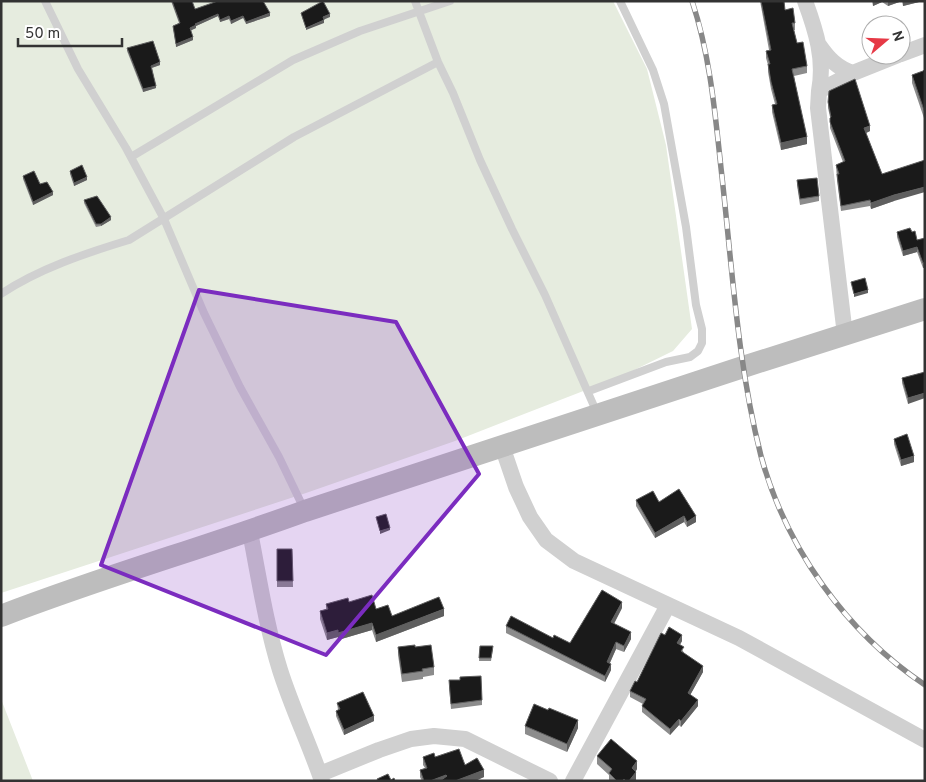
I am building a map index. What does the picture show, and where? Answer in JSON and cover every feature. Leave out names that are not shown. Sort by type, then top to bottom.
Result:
[{"type":"street","points":[[805,1],[819,45],[822,77],[818,108],[845,335]]},
{"type":"street","points":[[819,45],[834,63],[843,70],[853,73]]},
{"type":"street","points":[[911,50],[925,45]]},
{"type":"street","points":[[819,91],[872,65]]},
{"type":"street","points":[[1,616],[56,595],[250,532],[305,511],[925,309]]},
{"type":"street","points":[[502,446],[516,487],[530,517],[546,540],[574,561],[739,638],[925,740]]},
{"type":"street","points":[[250,532],[273,647],[294,710],[321,777],[387,747],[434,736],[465,739],[550,781]]},
{"type":"street","points":[[573,781],[668,605]]},
{"type":"lane","points":[[45,1],[78,69],[103,108],[164,218],[204,313],[240,387],[290,479],[305,511]]},
{"type":"lane","points":[[415,1],[438,62],[453,93],[466,130],[545,295],[598,415]]},
{"type":"lane","points":[[131,157],[293,60],[360,31],[450,1]]},
{"type":"lane","points":[[589,391],[657,366],[690,357],[698,352],[702,343],[702,329],[696,305],[686,227],[664,104],[653,70],[620,1]]},
{"type":"lane","points":[[1,294],[21,281],[100,248],[129,240],[294,136],[438,62]]},
{"type":"highlighted area","points":[[199,290],[396,322],[479,474],[326,655],[101,565]]},
{"type":"shaded area","points":[[1,1],[613,1],[647,69],[666,145],[692,329],[673,351],[622,376],[455,441],[306,493],[1,593]]},
{"type":"shaded area","points":[[1,699],[33,781],[1,781]]},
{"type":"building","points":[[172,1],[192,1],[195,9],[218,1],[263,1],[270,13],[246,22],[243,16],[231,21],[229,16],[220,20],[218,14],[195,24],[190,28],[193,37],[176,44],[173,26],[180,23]]},
{"type":"building","points":[[323,1],[330,14],[323,17],[324,20],[306,28],[301,13]]},
{"type":"building","points":[[761,1],[784,1],[785,10],[793,8],[795,23],[792,23],[797,43],[803,42],[807,66],[792,69],[807,137],[781,143],[772,105],[777,104],[768,64],[770,64],[766,51],[771,50]]},
{"type":"building","points":[[153,41],[160,62],[151,66],[156,86],[143,89],[127,48]]},
{"type":"building","points":[[925,69],[925,113],[912,75]]},
{"type":"building","points":[[855,79],[870,126],[864,128],[882,174],[925,160],[925,187],[871,203],[870,200],[841,206],[837,174],[839,174],[836,165],[845,161],[830,122],[829,91]]},
{"type":"building","points":[[82,165],[87,177],[74,183],[70,171]]},
{"type":"building","points":[[34,171],[40,184],[47,182],[53,192],[33,202],[23,176]]},
{"type":"building","points":[[817,178],[819,196],[800,199],[797,180]]},
{"type":"building","points":[[97,196],[111,217],[101,224],[96,224],[84,200]]},
{"type":"building","points":[[910,228],[912,232],[915,231],[917,240],[925,238],[925,262],[923,263],[917,247],[903,251],[897,232]]},
{"type":"building","points":[[865,278],[868,290],[854,294],[851,282]]},
{"type":"building","points":[[925,372],[925,393],[908,398],[902,378]]},
{"type":"building","points":[[907,434],[914,456],[901,460],[894,439]]},
{"type":"building","points":[[679,489],[696,516],[687,522],[684,516],[655,533],[636,500],[653,491],[659,502]]},
{"type":"building","points":[[386,514],[390,528],[380,531],[376,517]]},
{"type":"building","points":[[277,549],[292,549],[293,581],[277,581]]},
{"type":"building","points":[[602,590],[622,602],[611,622],[631,632],[624,646],[616,642],[607,662],[611,664],[605,676],[506,626],[511,616],[553,638],[554,635],[570,643]]},
{"type":"building","points":[[372,595],[376,609],[388,605],[392,616],[439,597],[444,609],[376,635],[372,623],[338,633],[338,630],[327,633],[320,611],[328,609],[326,604],[348,598],[349,602]]},
{"type":"building","points":[[669,627],[682,635],[677,643],[684,647],[681,651],[703,666],[688,693],[698,700],[681,721],[679,719],[670,729],[642,706],[646,699],[630,691],[635,681],[637,682],[661,633],[665,635]]},
{"type":"building","points":[[415,645],[415,647],[431,645],[434,667],[422,669],[423,671],[402,674],[398,647]]},
{"type":"building","points":[[480,646],[493,646],[491,658],[479,658]]},
{"type":"building","points":[[481,676],[482,700],[451,704],[449,680],[460,680],[460,677]]},
{"type":"building","points":[[363,692],[374,716],[344,730],[336,711],[340,709],[337,703]]},
{"type":"building","points":[[534,704],[578,720],[567,744],[525,726]]},
{"type":"building","points":[[611,739],[637,761],[632,768],[636,772],[629,781],[624,779],[617,781],[609,773],[612,769],[597,756]]},
{"type":"building","points":[[459,749],[465,765],[477,758],[484,770],[455,781],[440,781],[446,775],[430,781],[424,781],[420,770],[427,768],[423,757],[434,753],[435,757]]},
{"type":"building","points":[[388,774],[391,780],[394,778],[395,781],[378,781],[377,779]]},
{"type":"railway","points":[[692,1],[703,42],[711,84],[736,313],[746,385],[761,456],[772,490],[786,523],[803,555],[845,614],[896,664],[925,685]]}]
